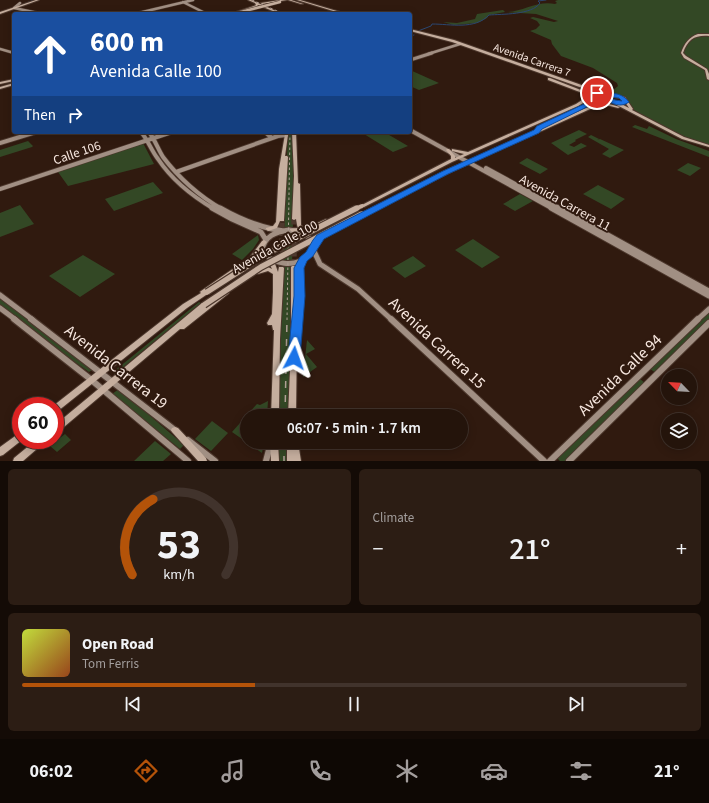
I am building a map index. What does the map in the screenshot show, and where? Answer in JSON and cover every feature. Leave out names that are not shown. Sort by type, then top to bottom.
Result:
[{"type":"main road","points":[[0,12],[28,0]]},
{"type":"main road","points":[[0,12],[38,0]]},
{"type":"main road","points":[[176,0],[203,12]]},
{"type":"main road","points":[[140,12],[193,0]]},
{"type":"main road","points":[[249,0],[283,12]]},
{"type":"main road","points":[[298,0],[339,12]]},
{"type":"main road","points":[[271,8],[273,4],[285,1]]},
{"type":"main road","points":[[240,12],[285,1]]},
{"type":"main road","points":[[244,12],[285,1]]},
{"type":"main road","points":[[256,2],[293,1],[330,12]]},
{"type":"main road","points":[[181,2],[199,12]]},
{"type":"main road","points":[[239,12],[255,7],[257,5],[256,2]]},
{"type":"main road","points":[[262,3],[278,12]]},
{"type":"main road","points":[[15,8],[20,4]]},
{"type":"main road","points":[[15,8],[34,12]]},
{"type":"main road","points":[[244,12],[259,8],[271,8]]},
{"type":"main road","name":"Avenida Carrera 7","points":[[412,33],[457,44],[589,89],[683,138],[709,148]]},
{"type":"main road","points":[[709,35],[701,34],[689,39],[682,51],[683,55],[706,70],[709,79]]},
{"type":"main road","points":[[412,58],[457,44]]},
{"type":"main road","name":"Avenida Carrera 7","points":[[457,44],[585,92],[621,108],[680,139],[709,148]]},
{"type":"main road","points":[[0,48],[12,51]]},
{"type":"main road","points":[[0,83],[12,80]]},
{"type":"main road","points":[[0,88],[12,85]]},
{"type":"main road","name":"Avenida Calle 100","points":[[64,402],[184,306],[266,254],[453,160],[539,122],[588,98],[590,96],[585,92]]},
{"type":"main road","name":"Avenida Calle 100","points":[[64,423],[204,305],[272,259],[471,161],[537,132],[540,128],[607,95],[619,96],[626,101]]},
{"type":"main road","points":[[614,102],[624,103],[626,101],[628,106],[633,111]]},
{"type":"main road","name":"Avenida Calle 100","points":[[548,124],[601,103],[621,108]]},
{"type":"main road","name":"Avenida Calle 100","points":[[539,122],[546,121],[582,107]]},
{"type":"main road","points":[[539,122],[548,124]]},
{"type":"main road","name":"Avenida Carrera 11","points":[[412,129],[709,291]]},
{"type":"main road","points":[[0,143],[29,134]]},
{"type":"main road","points":[[143,134],[158,160],[191,194],[207,207],[261,232],[264,236],[265,241],[262,248],[263,254],[272,262],[276,273],[274,316],[277,339]]},
{"type":"main road","points":[[151,134],[164,158],[195,190],[215,205],[245,221],[268,230],[284,231]]},
{"type":"main road","name":"Calle 106","points":[[0,189],[162,134]]},
{"type":"main road","name":"Calle 106","points":[[153,137],[164,134]]},
{"type":"main road","points":[[268,134],[273,137]]},
{"type":"main road","points":[[170,173],[282,134]]},
{"type":"main road","points":[[282,220],[285,134]]},
{"type":"main road","points":[[268,230],[274,227],[278,222],[285,134]]},
{"type":"main road","points":[[294,134],[296,176],[299,194],[296,219],[302,231],[310,238],[313,248]]},
{"type":"main road","points":[[450,150],[470,153]]},
{"type":"main road","points":[[450,150],[453,160]]},
{"type":"main road","name":"Avenida Carrera 11","points":[[471,161],[709,296]]},
{"type":"main road","points":[[149,351],[216,301],[272,262],[291,263],[303,259],[309,255],[316,242],[324,235],[400,196]]},
{"type":"main road","points":[[184,306],[252,258],[265,241],[273,234],[292,230],[302,231],[343,213]]},
{"type":"main road","points":[[296,219],[308,225],[320,224]]},
{"type":"main road","name":"Avenida Carrera 15","points":[[313,248],[315,258],[320,264],[358,289],[544,461]]},
{"type":"main road","points":[[294,346],[300,296],[298,271],[303,259]]},
{"type":"main road","points":[[292,409],[295,298],[294,267]]},
{"type":"main road","points":[[275,409],[281,268]]},
{"type":"main road","points":[[258,272],[268,269],[276,273]]},
{"type":"main road","name":"Avenida Carrera 19","points":[[0,295],[215,461]]},
{"type":"main road","name":"Avenida Carrera 19","points":[[0,308],[104,390],[188,461]]},
{"type":"main road","name":"Avenida Calle 94","points":[[550,461],[709,309]]},
{"type":"main road","points":[[270,322],[274,316]]},
{"type":"main road","name":"Avenida Calle 94","points":[[569,461],[709,323]]},
{"type":"main road","points":[[175,430],[203,461]]},
{"type":"main road","points":[[0,452],[12,443]]},
{"type":"main road","points":[[17,461],[31,449]]},
{"type":"main road","points":[[266,461],[269,449]]},
{"type":"main road","points":[[274,449],[275,461]]},
{"type":"main road","points":[[291,461],[292,449]]},
{"type":"main road","points":[[294,449],[297,461]]},
{"type":"green space","points":[[709,0],[709,145],[686,138],[639,113],[632,109],[626,99],[607,95],[618,86],[617,83],[593,68],[561,56],[552,44],[551,40],[530,31],[536,29],[540,25],[537,21],[530,18],[533,17],[554,22],[558,21],[536,14],[506,12],[542,4],[555,4],[557,3],[555,1]]},
{"type":"green space","points":[[503,10],[505,12],[489,15],[487,18],[477,23],[454,25],[443,22],[457,23],[475,19],[477,14]]},
{"type":"green space","points":[[412,71],[439,83],[419,90],[412,87]]},
{"type":"green space","points":[[635,125],[647,129],[649,126],[676,139],[709,151],[709,157],[632,127]]},
{"type":"green space","points":[[579,130],[587,134],[569,145],[574,147],[581,143],[587,146],[568,155],[551,143]]},
{"type":"green space","points":[[288,134],[293,134],[294,170],[289,409],[277,409]]},
{"type":"green space","points":[[364,134],[387,134],[408,146],[393,152]]},
{"type":"green space","points":[[591,135],[599,139],[597,140],[600,139],[624,150],[610,158],[602,154],[609,149],[588,137]]},
{"type":"green space","points":[[28,141],[33,146],[32,147],[0,157],[0,150]]},
{"type":"green space","points":[[143,143],[154,164],[68,186],[58,172]]},
{"type":"green space","points":[[527,158],[548,169],[540,174],[519,163]]},
{"type":"green space","points":[[688,163],[701,168],[690,176],[677,170]]},
{"type":"green space","points":[[153,182],[163,193],[114,211],[105,199]]},
{"type":"green space","points":[[598,185],[625,199],[611,209],[583,194]]},
{"type":"green space","points":[[520,194],[533,201],[515,211],[503,204]]},
{"type":"green space","points":[[20,205],[34,224],[0,237],[0,213]]},
{"type":"green space","points":[[258,235],[259,240],[253,249],[242,260],[232,254]]},
{"type":"green space","points":[[473,239],[500,257],[482,268],[455,250]]},
{"type":"green space","points":[[83,255],[115,274],[80,297],[49,276]]},
{"type":"green space","points":[[413,256],[426,266],[405,278],[392,268]]},
{"type":"green space","points":[[0,298],[92,370],[89,372],[46,342],[0,305]]},
{"type":"green space","points":[[199,302],[201,303],[115,374],[113,372]]},
{"type":"green space","points":[[709,312],[709,321],[656,373],[650,369]]},
{"type":"green space","points":[[307,340],[315,349],[306,354],[317,367],[303,377]]},
{"type":"green space","points":[[640,379],[645,383],[565,461],[560,461],[557,458]]},
{"type":"green space","points":[[119,389],[184,445],[180,449],[112,394]]},
{"type":"green space","points":[[268,401],[267,409],[253,409],[257,404],[260,405]]},
{"type":"green space","points":[[212,421],[228,433],[211,451],[195,439]]},
{"type":"green space","points":[[240,423],[240,438],[232,432]]},
{"type":"green space","points":[[65,434],[71,440],[64,446]]},
{"type":"green space","points":[[155,441],[171,454],[163,461],[134,461]]},
{"type":"green space","points":[[54,449],[60,449],[57,452]]},
{"type":"green space","points":[[256,449],[263,449],[262,453]]},
{"type":"green space","points":[[277,449],[288,449],[288,461],[278,461]]},
{"type":"waterway","points":[[21,5],[35,0]]},
{"type":"waterway","points":[[418,31],[431,26],[432,24],[470,24],[477,23],[489,15],[524,12],[536,7],[540,3],[538,1],[546,0]]},
{"type":"tunnel","points":[[294,219],[294,266]]},
{"type":"tunnel","points":[[281,268],[282,220]]},
{"type":"railway","points":[[252,0],[279,12]]},
{"type":"railway","points":[[287,320],[290,134]]},
{"type":"railway","points":[[285,409],[287,319]]},
{"type":"railway","points":[[284,449],[284,461]]},
{"type":"route","points":[[294,358],[300,296],[298,271],[303,259],[310,254],[314,244],[321,237],[445,173],[537,132],[540,128],[595,101],[607,95],[621,97],[625,99],[626,102],[614,102],[605,97],[597,93]]}]
